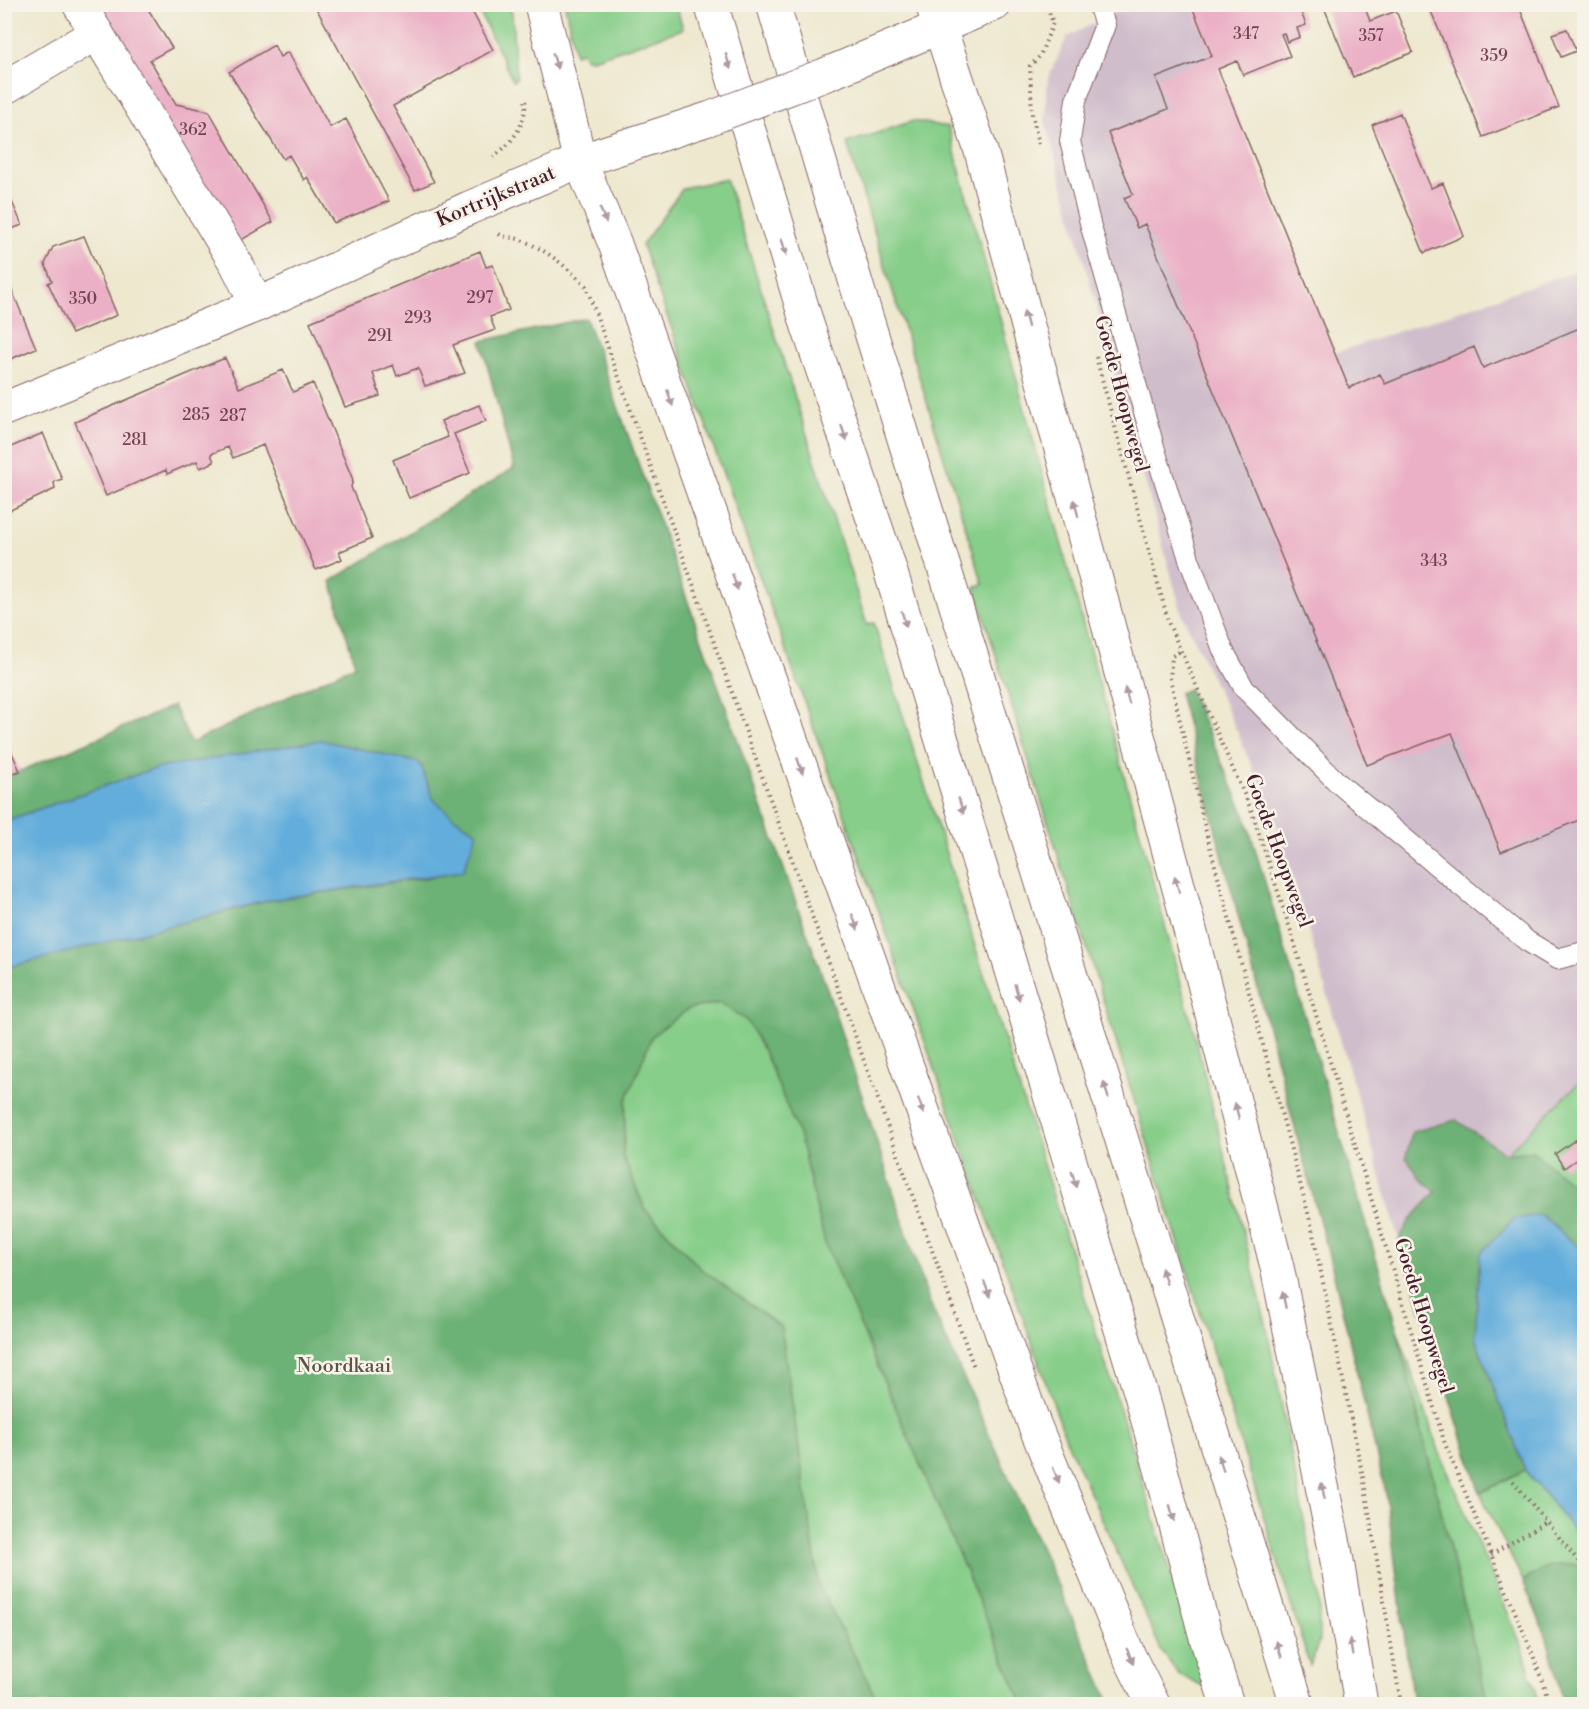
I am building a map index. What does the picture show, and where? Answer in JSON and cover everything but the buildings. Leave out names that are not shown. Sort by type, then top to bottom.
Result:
[{"type":"main road","points":[[79,4],[237,265],[257,305]]},
{"type":"main road","points":[[541,4],[580,161],[615,244],[1033,1421],[1129,1656],[1153,1704]]},
{"type":"main road","points":[[711,4],[808,327],[888,563],[1141,1395],[1207,1641],[1227,1704]]},
{"type":"main road","points":[[773,4],[861,300],[1297,1704]]},
{"type":"main road","name":"Kortrijkstraat","points":[[4,409],[257,305],[483,202],[580,161],[708,119],[827,74],[936,17],[995,4]]},
{"type":"main road","points":[[936,17],[981,151],[1198,963],[1276,1267],[1335,1549],[1361,1704]]},
{"type":"main road","points":[[4,88],[97,33]]},
{"type":"lane","points":[[1098,4],[1105,25],[1076,100],[1070,141],[1090,227],[1155,450],[1222,650],[1244,688],[1338,783],[1527,941],[1557,959],[1584,952]]},
{"type":"path","points":[[1040,146],[1032,115],[1030,66],[1040,56],[1053,23],[1046,4]]},
{"type":"path","points":[[524,92],[526,103],[517,134],[473,178],[492,225],[500,236],[521,240],[539,249],[569,269],[586,286],[975,1372]]},
{"type":"path","name":"Goede Hoopwegel","points":[[1094,350],[1168,624],[1252,812],[1292,935],[1445,1444],[1533,1654],[1550,1704]]},
{"type":"path","points":[[1513,1480],[1584,1568]]},
{"type":"path","points":[[1491,1555],[1547,1521]]},
{"type":"shaded area","points":[[1130,5],[1191,5],[1335,353],[1584,268],[1584,1078],[1506,1154],[1457,1120],[1420,1178],[1436,1192],[1410,1220],[1399,1240],[1278,827],[1235,727],[1182,614],[1045,121],[1048,78],[1067,37]]},
{"type":"green space","points":[[476,5],[506,5],[512,13],[516,80],[513,81]]},
{"type":"green space","points":[[565,5],[676,5],[683,29],[593,59],[586,58],[582,52],[575,54]]},
{"type":"green space","points":[[913,121],[948,127],[1195,1036],[1266,1324],[1319,1598],[1319,1641],[1310,1666],[975,588],[983,584],[847,143]]},
{"type":"green space","points":[[726,179],[867,625],[874,623],[1207,1688],[1178,1674],[1161,1650],[1066,1439],[642,245],[683,188]]},
{"type":"green space","name":"Noordkaai","points":[[586,318],[826,986],[929,1301],[1111,1704],[1023,1704],[825,1243],[800,1138],[767,1058],[747,1021],[720,1003],[688,1009],[652,1036],[626,1101],[623,1156],[645,1209],[700,1268],[781,1327],[819,1586],[879,1704],[5,1704],[5,968],[270,900],[444,875],[477,832],[453,817],[433,799],[420,763],[153,769],[5,821],[4,778],[173,706],[191,743],[355,665],[331,581],[514,468],[481,341]]},
{"type":"green space","points":[[1189,689],[1245,815],[1298,993],[1396,1326],[1488,1704],[1413,1704],[1387,1499],[1334,1275],[1179,693]]},
{"type":"green space","points":[[720,1003],[747,1021],[767,1058],[800,1138],[825,1243],[1023,1704],[879,1704],[819,1586],[781,1327],[700,1268],[645,1209],[622,1156],[626,1101],[652,1036],[688,1009]]},
{"type":"green space","points":[[1584,1078],[1584,1194],[1532,1152],[1506,1154]]},
{"type":"green space","points":[[1456,1120],[1506,1154],[1532,1151],[1584,1194],[1584,1252],[1541,1215],[1475,1338],[1525,1470],[1480,1493],[1399,1240],[1410,1220],[1436,1192],[1420,1178],[1406,1157],[1412,1132]]},
{"type":"green space","points":[[1396,1326],[1439,1451],[1521,1644],[1540,1704],[1488,1704]]},
{"type":"green space","points":[[1525,1470],[1584,1542],[1584,1581],[1576,1564],[1549,1566],[1523,1581],[1480,1493]]},
{"type":"green space","points":[[1577,1564],[1584,1581],[1584,1704],[1564,1704],[1547,1638],[1523,1581],[1549,1566]]},
{"type":"water","points":[[321,740],[420,763],[433,799],[453,817],[477,832],[463,871],[270,900],[5,968],[5,821],[153,769]]},
{"type":"water","points":[[1541,1215],[1584,1252],[1584,1542],[1525,1470],[1475,1338],[1480,1254],[1514,1219]]}]
